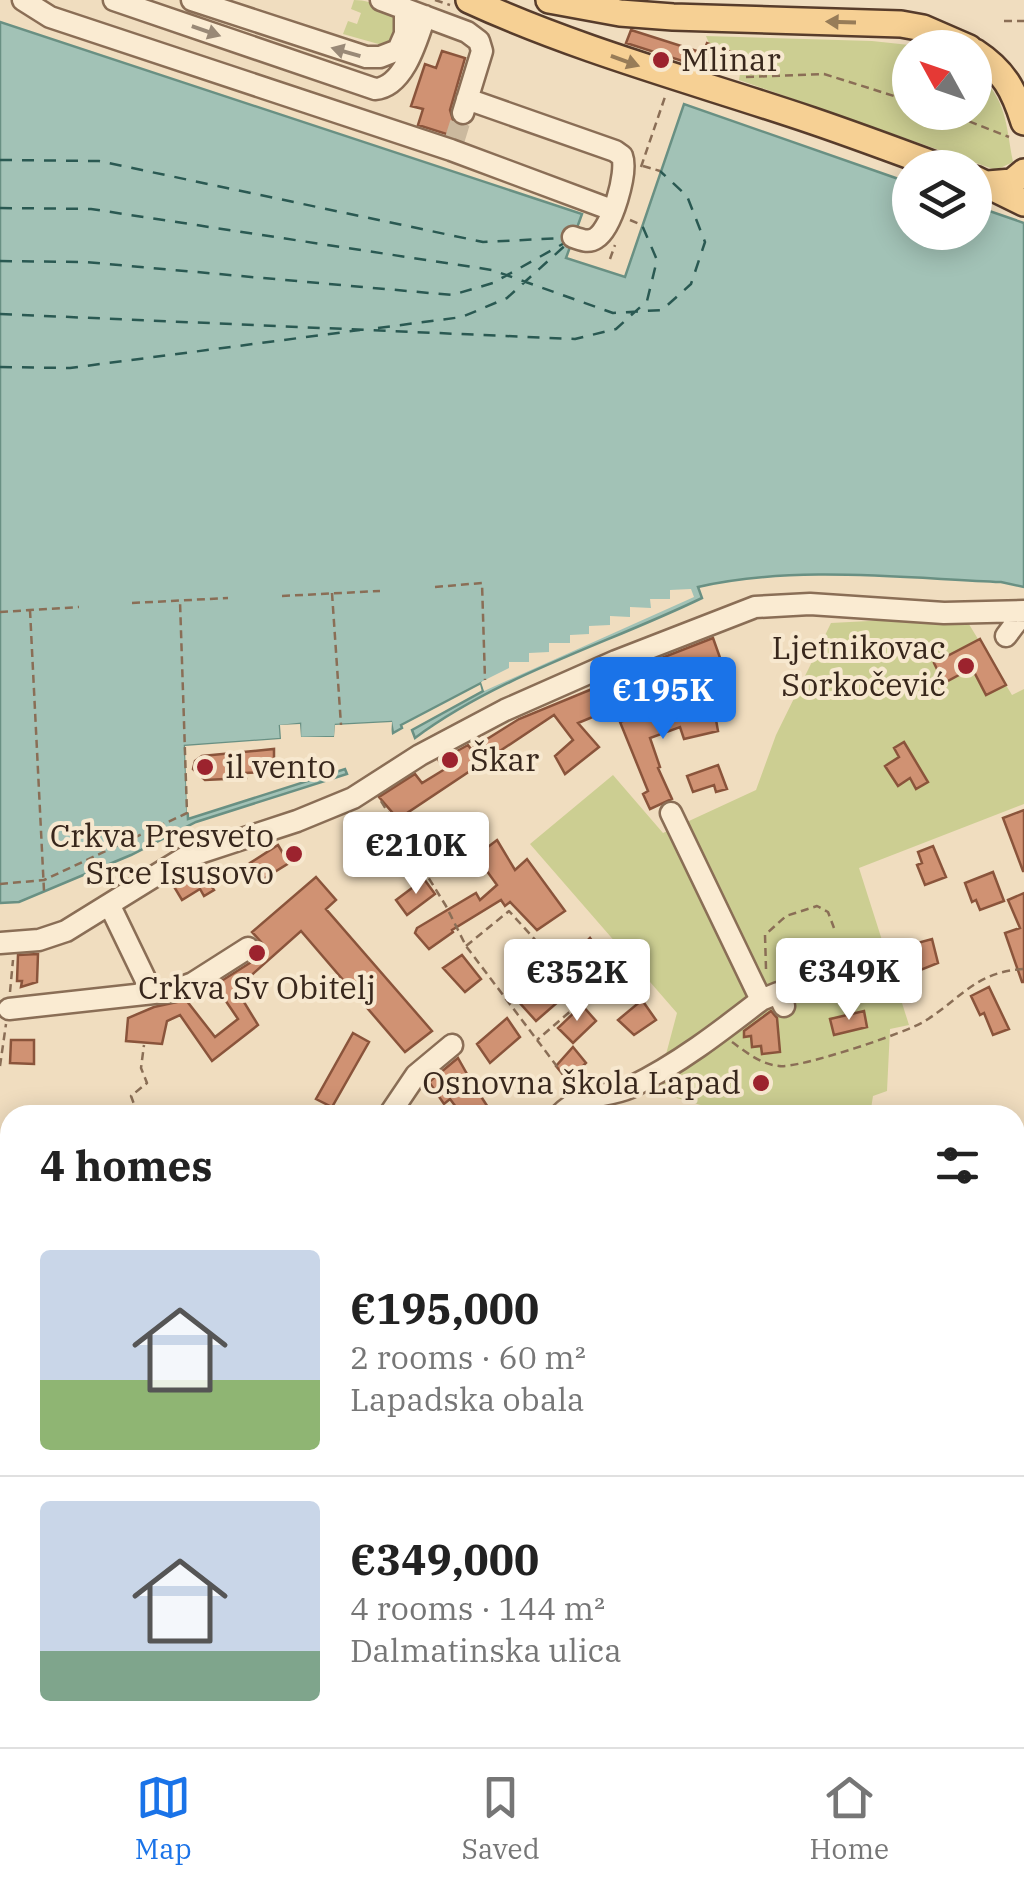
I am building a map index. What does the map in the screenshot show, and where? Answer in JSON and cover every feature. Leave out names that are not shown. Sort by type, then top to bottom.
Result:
[{"type":"main road","points":[[469,0],[664,75],[892,150]]},
{"type":"main road","points":[[549,0],[673,17],[901,24],[927,30]]},
{"type":"main road","points":[[575,43],[579,15],[586,6]]},
{"type":"main road","points":[[992,64],[1012,88],[1021,131]]},
{"type":"main road","points":[[992,181],[1012,182],[1024,172]]},
{"type":"main road","points":[[992,186],[1024,203]]},
{"type":"street","points":[[23,0],[50,17],[453,146],[618,214]]},
{"type":"street","points":[[114,0],[375,89],[390,85],[397,76],[415,13]]},
{"type":"street","points":[[192,0],[366,57],[398,50],[415,13]]},
{"type":"street","points":[[381,0],[467,32],[479,41],[482,51],[465,106],[615,150],[625,165],[618,214],[595,239],[573,237]]},
{"type":"street","points":[[0,942],[40,940],[66,931],[184,858],[308,818],[372,787],[420,755],[505,710],[616,661],[755,607],[810,604],[1024,612]]},
{"type":"street","points":[[1006,636],[1024,612]]},
{"type":"street","points":[[671,813],[761,1000]]},
{"type":"street","points":[[110,906],[152,993]]},
{"type":"street","points":[[9,1009],[172,991],[193,983],[248,948]]},
{"type":"street","points":[[572,1105],[581,1098],[629,1088],[719,1033],[761,1000],[778,993],[784,1006]]},
{"type":"street","points":[[396,1105],[416,1075],[452,1045]]},
{"type":"path","points":[[1004,20],[1024,22]]},
{"type":"path","points":[[739,77],[824,74],[892,95]]},
{"type":"path","points":[[660,171],[642,165],[667,91],[659,88],[664,75]]},
{"type":"path","points":[[992,124],[1021,131]]},
{"type":"path","points":[[618,214],[642,225]]},
{"type":"path","points":[[610,260],[620,232]]},
{"type":"path","points":[[435,587],[482,583],[486,680]]},
{"type":"path","points":[[282,596],[380,590]]},
{"type":"path","points":[[332,593],[341,725]]},
{"type":"path","points":[[132,603],[228,598]]},
{"type":"path","points":[[0,884],[44,880],[188,813],[180,601]]},
{"type":"path","points":[[0,612],[79,606]]},
{"type":"path","points":[[30,610],[44,891]]},
{"type":"path","points":[[372,787],[446,906],[466,946],[581,1098]]},
{"type":"path","points":[[761,1000],[765,935],[786,916],[818,906],[828,912],[834,928]]},
{"type":"path","points":[[466,946],[508,911],[587,996],[536,1041]]},
{"type":"path","points":[[719,1033],[756,1059],[782,1067],[898,1036],[926,1020],[976,980],[1001,970],[1024,969]]},
{"type":"path","points":[[134,1105],[131,1096],[147,1083],[140,1068],[144,1045]]},
{"type":"green space","points":[[354,0],[384,9],[395,19],[400,34],[388,45],[382,45],[343,34],[348,21],[357,24],[361,13],[351,9]]},
{"type":"green space","points":[[706,36],[892,43],[892,130],[992,130],[992,89],[1006,123],[1013,162],[996,170],[992,169],[992,150],[939,150],[739,80],[743,55],[709,43]]},
{"type":"green space","points":[[964,616],[1012,695],[1024,689],[1024,804],[859,868],[909,1025],[890,1029],[887,1091],[873,1096],[872,1105],[701,1105],[656,1092],[677,1013],[530,844],[613,775],[663,833],[756,790],[776,735],[831,623]]},
{"type":"shaded area","points":[[0,22],[582,214],[566,258],[625,277],[684,104],[892,177],[892,250],[992,250],[992,212],[1024,223],[1024,587],[1001,582],[810,575],[772,576],[698,587],[702,598],[518,678],[415,738],[412,730],[483,691],[481,683],[401,725],[393,733],[391,722],[336,725],[335,737],[300,738],[300,724],[280,726],[281,739],[185,746],[188,819],[345,769],[347,774],[196,822],[131,855],[19,902],[0,903]]},
{"type":"pier","points":[[691,589],[694,597],[484,691],[481,682],[509,668],[509,662],[529,662],[529,653],[549,652],[549,643],[570,643],[570,635],[589,634],[589,626],[610,625],[610,616],[630,617],[630,607],[651,608],[650,599],[670,599],[670,590]]},
{"type":"pier","points":[[392,722],[391,738],[387,727],[340,730],[336,742],[300,742],[295,739],[295,729],[286,730],[282,744],[190,751],[192,812],[187,813],[185,746],[281,739],[280,725],[300,724],[301,737],[334,737],[335,725]]},
{"type":"building","points":[[631,30],[703,53],[707,43],[734,53],[728,69],[701,59],[698,66],[626,43]]},
{"type":"building","points":[[442,51],[465,58],[450,110],[454,123],[466,126],[462,139],[418,125],[423,109],[411,106],[425,64],[436,68]]},
{"type":"building","points":[[713,638],[724,669],[669,688],[659,659]]},
{"type":"building","name":"Ljetnikovac Sorkočević","points":[[980,639],[1006,685],[986,695],[972,668],[944,683],[934,663]]},
{"type":"building","points":[[597,687],[607,711],[578,723],[599,747],[565,774],[555,756],[573,740],[554,715],[398,819],[379,797],[415,774],[422,783],[445,769],[439,761],[468,745],[471,749],[519,719]]},
{"type":"building","points":[[713,703],[718,731],[684,739],[680,727],[650,738],[672,799],[650,809],[643,794],[648,791],[620,722],[666,705],[670,715]]},
{"type":"building","points":[[904,742],[928,782],[916,789],[910,778],[898,786],[885,766],[899,757],[894,748]]},
{"type":"building","points":[[274,749],[274,772],[205,780],[193,769],[202,756]]},
{"type":"building","points":[[718,765],[727,789],[716,792],[714,785],[693,792],[687,776]]},
{"type":"building","points":[[1024,810],[1024,871],[1023,871],[1003,818]]},
{"type":"building","points":[[497,840],[515,870],[527,859],[565,911],[537,930],[510,902],[505,906],[501,900],[429,949],[415,933],[417,928],[476,893],[480,900],[497,885],[476,856]]},
{"type":"building","points":[[278,845],[289,863],[260,881],[250,863]]},
{"type":"building","points":[[933,846],[946,877],[925,885],[917,865],[922,863],[918,852]]},
{"type":"building","points":[[204,866],[214,882],[210,884],[214,890],[204,896],[200,889],[182,900],[173,885]]},
{"type":"building","points":[[993,872],[1004,901],[980,910],[976,900],[972,902],[965,883]]},
{"type":"building","points":[[316,877],[336,900],[326,909],[432,1031],[405,1052],[301,931],[236,989],[258,1025],[212,1061],[180,1015],[167,1021],[162,1044],[126,1041],[128,1018],[186,1000],[215,1037],[238,1019],[215,985],[256,959],[262,943],[252,932]]},
{"type":"building","points":[[424,879],[435,894],[407,915],[396,900]]},
{"type":"building","points":[[1024,893],[1022,982],[1005,933],[1020,928],[1008,900]]},
{"type":"building","points":[[590,938],[609,964],[594,977],[591,973],[582,981],[566,962]]},
{"type":"building","points":[[932,939],[938,963],[903,977],[894,958],[912,950],[910,945]]},
{"type":"building","points":[[38,954],[37,982],[21,987],[22,981],[17,981],[18,955]]},
{"type":"building","points":[[462,955],[481,979],[465,992],[443,968]]},
{"type":"building","points":[[542,979],[560,1000],[536,1021],[518,1001]]},
{"type":"building","points":[[989,987],[1009,1029],[993,1035],[971,996]]},
{"type":"building","points":[[642,1000],[656,1020],[634,1035],[618,1020]]},
{"type":"building","points":[[582,1005],[596,1021],[573,1043],[558,1028]]},
{"type":"building","points":[[771,1011],[777,1018],[780,1052],[762,1054],[761,1046],[752,1047],[751,1036],[744,1037],[744,1031]]},
{"type":"building","points":[[864,1011],[867,1027],[834,1035],[830,1019]]},
{"type":"building","points":[[507,1018],[520,1037],[490,1063],[477,1044]]},
{"type":"building","points":[[353,1033],[369,1042],[333,1105],[316,1099]]},
{"type":"building","points":[[11,1040],[34,1040],[34,1064],[10,1063]]},
{"type":"building","points":[[573,1047],[586,1063],[568,1081],[556,1066]]},
{"type":"building","points":[[458,1058],[487,1105],[454,1105],[450,1099],[444,1104],[429,1082]]},
{"type":"ferry route","points":[[0,160],[99,161],[483,242],[562,238]]},
{"type":"ferry route","points":[[0,208],[91,209],[492,270],[613,313],[662,310],[691,284],[705,242],[687,196],[660,171]]},
{"type":"ferry route","points":[[0,314],[575,339],[616,329],[647,301],[657,260],[642,225]]},
{"type":"ferry route","points":[[0,261],[85,262],[452,295],[493,283],[568,241]]},
{"type":"ferry route","points":[[378,328],[462,317],[507,298],[569,242]]},
{"type":"ferry route","points":[[0,367],[70,368],[360,330]]},
{"type":"tunnel","points":[[454,142],[463,113]]},
{"type":"place","name":"Mlinar","points":[[661,60]]},
{"type":"place","name":"Ljetnikovac Sorkočević","points":[[966,666]]},
{"type":"place","name":"Škar","points":[[450,760]]},
{"type":"place","name":"il vento","points":[[205,767]]},
{"type":"place","name":"Crkva Presveto Srce Isusovo","points":[[294,854]]},
{"type":"place","name":"Crkva Sv Obitelj","points":[[257,953]]},
{"type":"place","name":"Osnovna škola Lapad","points":[[761,1083]]}]
